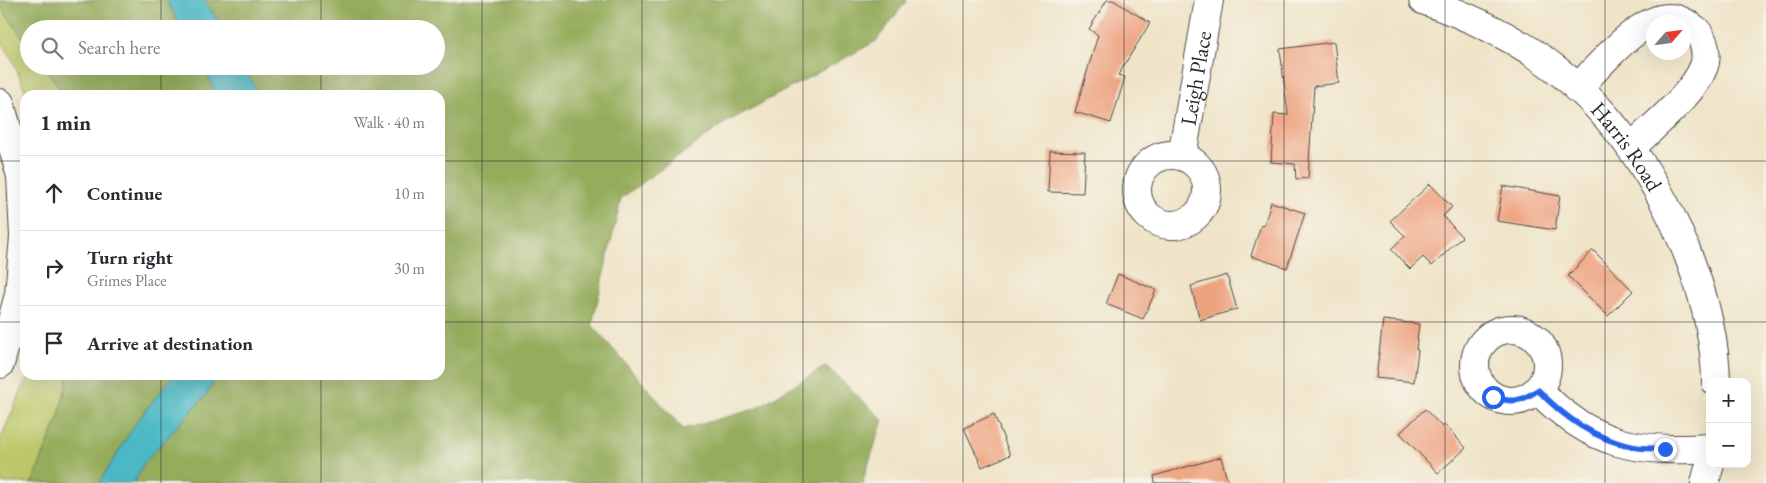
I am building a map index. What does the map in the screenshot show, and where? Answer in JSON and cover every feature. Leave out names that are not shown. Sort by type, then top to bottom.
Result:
[{"type":"street","name":"Leigh Place","points":[[1182,156],[1209,0]]},
{"type":"street","name":"Harris Road","points":[[1423,0],[1464,14],[1513,40],[1557,70],[1603,114],[1631,148],[1672,219],[1691,263],[1708,318],[1716,378]]},
{"type":"street","points":[[1577,88],[1612,52],[1645,24],[1660,18],[1670,17],[1686,22],[1698,33],[1705,48],[1705,64],[1696,81],[1681,100],[1631,148]]},
{"type":"street","points":[[0,103],[20,173]]},
{"type":"street","points":[[0,364],[19,295],[20,283]]},
{"type":"street","points":[[1538,390],[1556,409],[1573,422],[1602,438],[1634,447],[1676,450],[1706,448]]},
{"type":"street","points":[[1705,483],[1709,468]]},
{"type":"green space","points":[[0,0],[166,0],[178,20],[20,20],[20,34],[0,6]]},
{"type":"green space","points":[[204,0],[907,0],[876,41],[725,123],[621,198],[592,325],[683,429],[755,409],[826,366],[883,420],[863,480],[865,483],[134,483],[144,463],[207,394],[214,380],[445,380],[445,90],[256,90],[249,75],[445,75],[445,20],[218,20]]},
{"type":"green space","points":[[0,6],[20,34],[20,75],[50,75],[61,90],[25,90],[13,61],[0,39]]},
{"type":"green space","points":[[50,75],[207,75],[215,90],[61,90]]},
{"type":"green space","points":[[26,380],[68,380],[58,419],[32,483],[0,483],[0,440]]},
{"type":"green space","points":[[68,380],[170,380],[138,420],[99,483],[32,483],[58,419]]},
{"type":"water","points":[[166,0],[204,0],[218,20],[178,20]]},
{"type":"water","points":[[207,75],[249,75],[256,90],[215,90]]},
{"type":"water","points":[[170,380],[214,380],[207,394],[144,463],[134,483],[99,483],[138,420]]},
{"type":"building","points":[[1107,0],[1113,0],[1150,23],[1118,75],[1125,77],[1111,123],[1075,112],[1098,35],[1089,29]]},
{"type":"building","points":[[1334,42],[1339,83],[1314,86],[1308,178],[1296,179],[1295,164],[1271,162],[1274,114],[1288,115],[1280,49]]},
{"type":"building","points":[[1050,151],[1085,152],[1083,193],[1048,192]]},
{"type":"building","points":[[1430,184],[1452,207],[1443,216],[1462,237],[1432,266],[1423,257],[1410,269],[1391,249],[1405,236],[1390,221]]},
{"type":"building","points":[[1503,186],[1560,196],[1555,230],[1497,221]]},
{"type":"building","points":[[1271,202],[1305,213],[1287,268],[1251,256],[1261,225],[1264,226]]},
{"type":"building","points":[[1593,250],[1633,291],[1608,316],[1568,276]]},
{"type":"building","points":[[1118,274],[1156,290],[1143,319],[1106,304]]},
{"type":"building","points":[[1227,275],[1237,309],[1200,320],[1191,286]]},
{"type":"building","points":[[1383,320],[1419,324],[1414,382],[1376,378]]},
{"type":"building","points":[[1425,409],[1442,427],[1445,425],[1466,448],[1438,473],[1400,433]]},
{"type":"building","points":[[994,414],[1010,455],[982,467],[964,428]]},
{"type":"building","points":[[1221,457],[1228,483],[1155,483],[1154,476]]},
{"type":"route","points":[[1493,397],[1508,402],[1524,399],[1538,390],[1556,409],[1573,422],[1602,438],[1634,447],[1665,449]]}]
